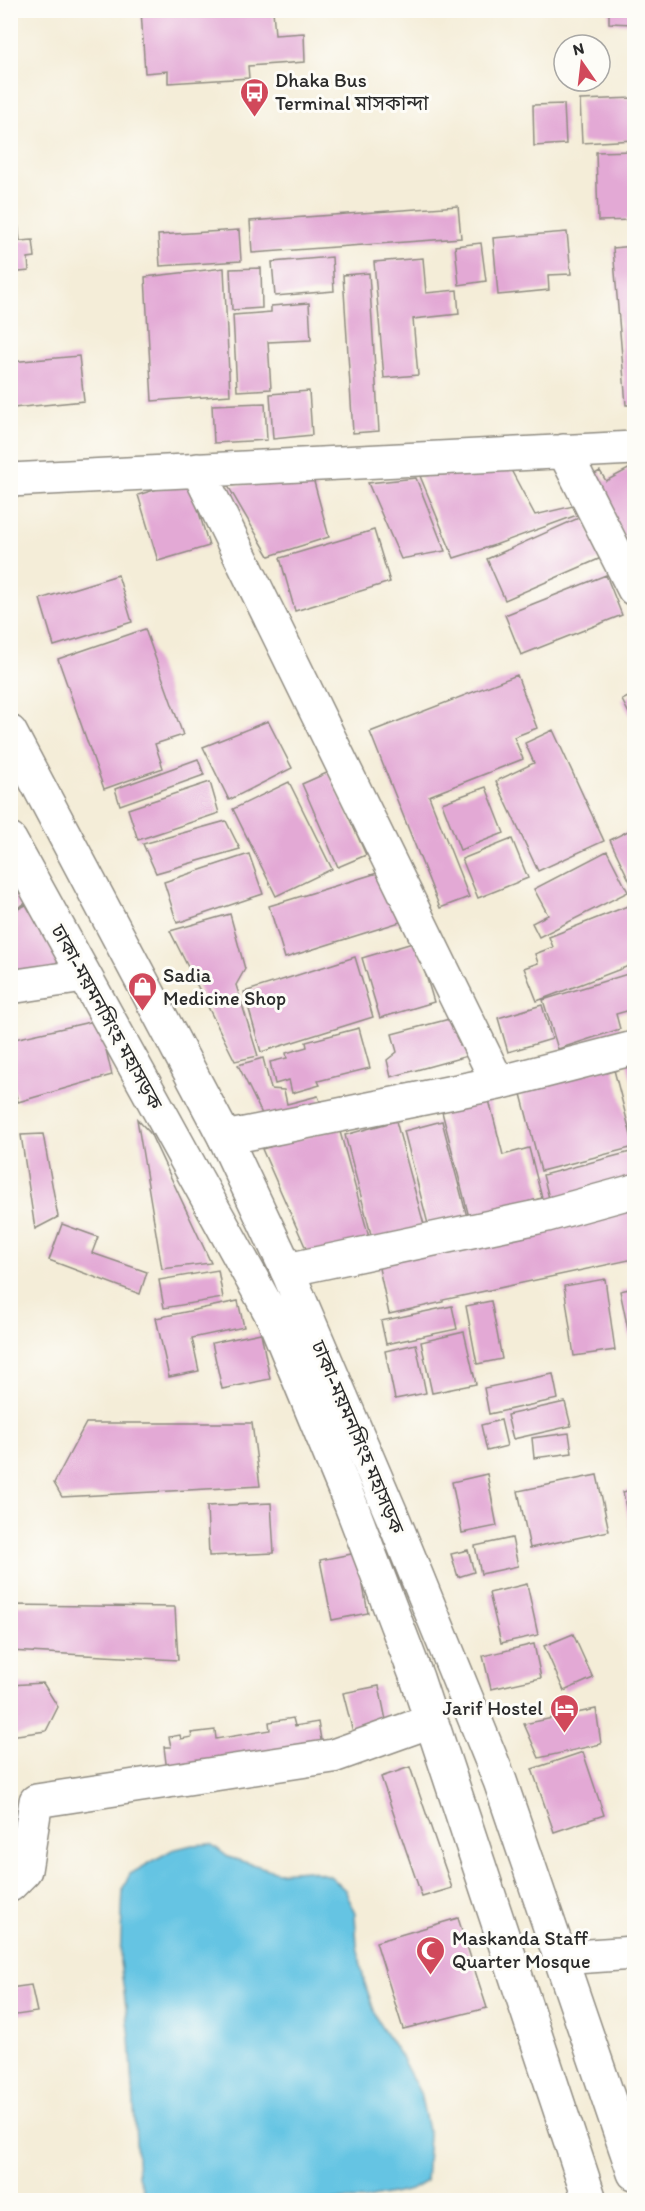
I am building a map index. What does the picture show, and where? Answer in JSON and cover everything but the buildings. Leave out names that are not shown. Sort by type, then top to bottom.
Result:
[{"type":"main road","points":[[10,480],[634,448]]},
{"type":"main road","points":[[564,452],[634,589]]},
{"type":"main road","points":[[198,470],[498,1083]]},
{"type":"main road","name":"ঢাকা-ময়মনসিংহ মহাসড়ক","points":[[10,732],[225,1138],[287,1270],[393,1518],[500,1781],[634,2173]]},
{"type":"main road","name":"ঢাকা-ময়মনসিংহ মহাসড়ক","points":[[10,840],[274,1318],[351,1505],[431,1721],[590,2200]]},
{"type":"main road","points":[[10,987],[84,976]]},
{"type":"main road","points":[[225,1138],[498,1083],[634,1048]]},
{"type":"main road","points":[[287,1270],[547,1215],[634,1191]]},
{"type":"main road","points":[[10,1885],[25,1870],[23,1803],[333,1756],[431,1721]]},
{"type":"main road","points":[[560,1958],[634,1953]]},
{"type":"water","points":[[211,1844],[228,1857],[278,1872],[308,1870],[330,1876],[346,1891],[355,1914],[357,1946],[364,1981],[378,2022],[401,2057],[420,2093],[429,2135],[426,2181],[411,2190],[363,2200],[146,2199],[138,2176],[130,2037],[120,1962],[123,1888],[130,1874],[172,1850],[192,1845]]},
{"type":"place","name":"Dhaka Bus Terminal মাসকান্দা","points":[[254,118]]},
{"type":"place","name":"Sadia Medicine Shop","points":[[142,1012]]},
{"type":"place","name":"Jarif Hostel","points":[[564,1734]]},
{"type":"place","name":"Maskanda Staff Quarter Mosque","points":[[431,1976]]}]
